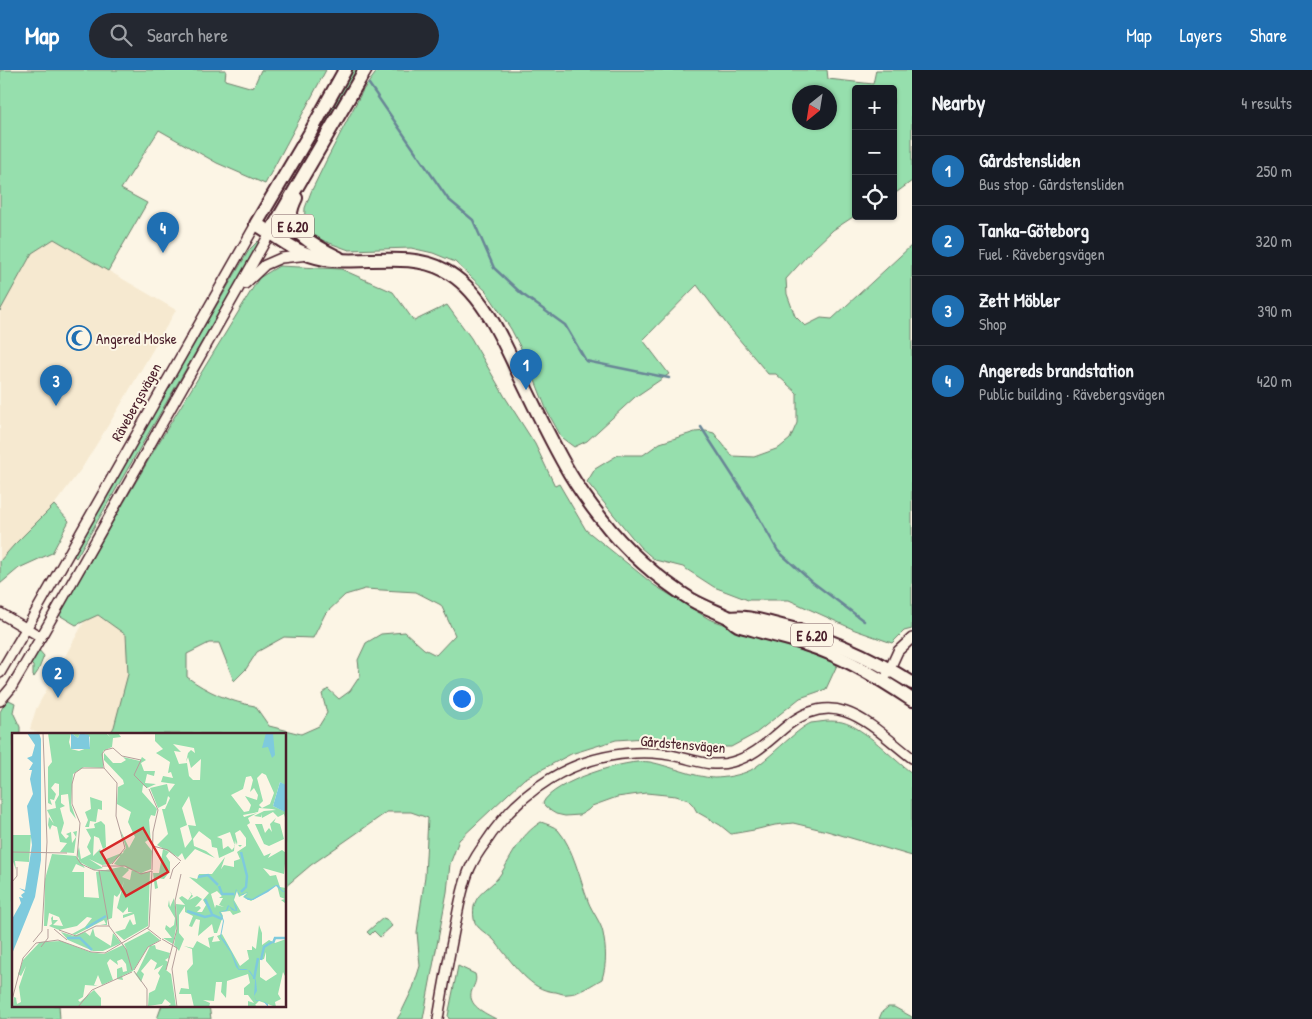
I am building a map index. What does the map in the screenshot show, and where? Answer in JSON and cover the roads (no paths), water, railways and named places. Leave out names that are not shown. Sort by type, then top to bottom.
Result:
[{"type":"highway","name":"Rävebergsvägen","points":[[256,224],[345,70]]},
{"type":"highway","name":"E 6.20","points":[[270,233],[365,70]]},
{"type":"highway","name":"E 6.20","points":[[308,168],[292,206],[292,224],[296,231],[343,260]]},
{"type":"highway","name":"E 6.20","points":[[256,224],[294,250],[309,255],[325,259],[361,261],[406,260],[424,263],[444,270],[461,282],[474,294],[489,316],[570,474],[602,520],[651,570],[695,602],[729,618],[739,625],[807,644],[827,652],[884,682],[912,700]]},
{"type":"highway","name":"E 6.20","points":[[729,618],[742,616],[811,634],[833,642],[890,669],[912,683]]},
{"type":"street","name":"Rävebergsvägen","points":[[0,673],[256,224]]},
{"type":"street","points":[[0,701],[41,637],[270,233]]},
{"type":"street","points":[[233,298],[248,280],[265,266],[280,258],[309,255]]},
{"type":"street","points":[[0,613],[41,637]]},
{"type":"street","points":[[884,682],[898,651],[912,638]]},
{"type":"street","name":"Gårdstensvägen","points":[[438,1019],[461,895],[470,868],[490,834],[504,817],[533,790],[558,774],[599,758],[635,753],[657,754],[717,764],[731,762],[748,756],[765,745],[804,714],[828,709],[843,710],[855,715],[912,758]]},
{"type":"waterway","points":[[369,84],[448,199],[473,220],[494,268],[522,294],[565,325],[586,361],[669,378]]},
{"type":"waterway","points":[[701,427],[753,507],[778,551],[811,581],[864,621]]},
{"type":"place","name":"Angereds brandstation","points":[[163,253]]},
{"type":"place","name":"Angered Moske","points":[[79,338]]},
{"type":"place","name":"Gårdstensliden","points":[[526,390]]},
{"type":"place","name":"Zett Möbler","points":[[56,406]]},
{"type":"place","name":"Tanka-Göteborg","points":[[58,698]]}]
